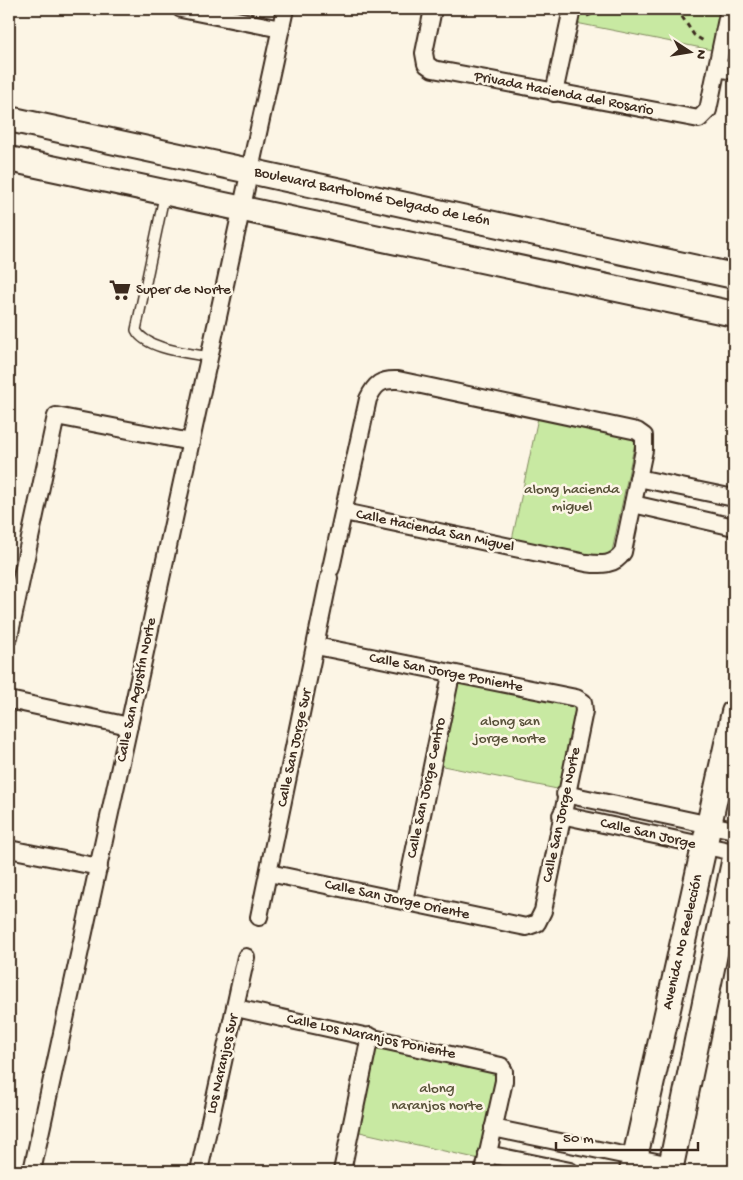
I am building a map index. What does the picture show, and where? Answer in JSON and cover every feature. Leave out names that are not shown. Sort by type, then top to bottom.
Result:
[{"type":"street","points":[[181,9],[281,29]]},
{"type":"street","name":"Calle San Agustín Norte","points":[[32,1171],[285,9]]},
{"type":"street","name":"Privada Hacienda del Rosario","points":[[433,9],[424,53],[426,64],[433,69],[692,118],[703,117],[709,107],[717,68]]},
{"type":"street","points":[[554,93],[572,9]]},
{"type":"street","points":[[729,9],[728,50],[717,68],[734,71]]},
{"type":"street","name":"Boulevard Bartolomé Delgado de León","points":[[9,119],[734,276]]},
{"type":"street","points":[[9,159],[734,314]]},
{"type":"street","name":"Calle Hacienda San Miguel","points":[[386,379],[637,430],[644,440],[633,504],[620,557],[609,564],[597,565],[344,512],[368,399],[378,382],[386,379]]},
{"type":"street","points":[[9,637],[56,416],[191,442]]},
{"type":"street","points":[[638,478],[734,498]]},
{"type":"street","points":[[633,504],[734,527]]},
{"type":"street","name":"Calle San Jorge Sur","points":[[259,917],[344,512]]},
{"type":"street","name":"Calle San Jorge Poniente","points":[[316,646],[451,675],[576,698]]},
{"type":"street","name":"Calle San Jorge Centro","points":[[404,901],[451,675]]},
{"type":"street","name":"Calle San Jorge Norte","points":[[526,927],[537,923],[541,917],[565,794],[584,711],[583,702],[576,698]]},
{"type":"street","points":[[9,700],[129,726]]},
{"type":"street","name":"Avenida No Reelección","points":[[634,1164],[734,712]]},
{"type":"street","name":"Calle San Jorge","points":[[565,794],[707,836],[734,852]]},
{"type":"street","name":"Calle San Jorge","points":[[561,815],[707,836],[734,830]]},
{"type":"street","points":[[9,849],[98,868]]},
{"type":"street","points":[[484,1171],[493,1128],[634,1164],[670,1168],[734,862]]},
{"type":"street","name":"Calle San Jorge Oriente","points":[[269,873],[526,927]]},
{"type":"street","name":"Los Naranjos Sur","points":[[199,1171],[246,957]]},
{"type":"street","name":"Calle Los Naranjos Poniente","points":[[236,1008],[495,1063],[504,1071],[493,1128]]},
{"type":"street","points":[[342,1171],[370,1036]]},
{"type":"street","points":[[487,1154],[570,1171]]},
{"type":"lane","points":[[165,192],[136,330],[140,337],[148,343],[210,358]]},
{"type":"path","points":[[677,9],[694,35],[728,50]]},
{"type":"green space","points":[[574,9],[725,9],[717,51],[571,22]]},
{"type":"green space","name":"along hacienda miguel","points":[[539,413],[637,433],[610,561],[512,540]]},
{"type":"green space","name":"along san jorge norte","points":[[455,671],[585,698],[567,791],[433,764]]},
{"type":"green space","name":"along naranjos norte","points":[[372,1033],[505,1061],[484,1160],[351,1130]]},
{"type":"place","name":"Super de Norte","points":[[120,290]]}]
